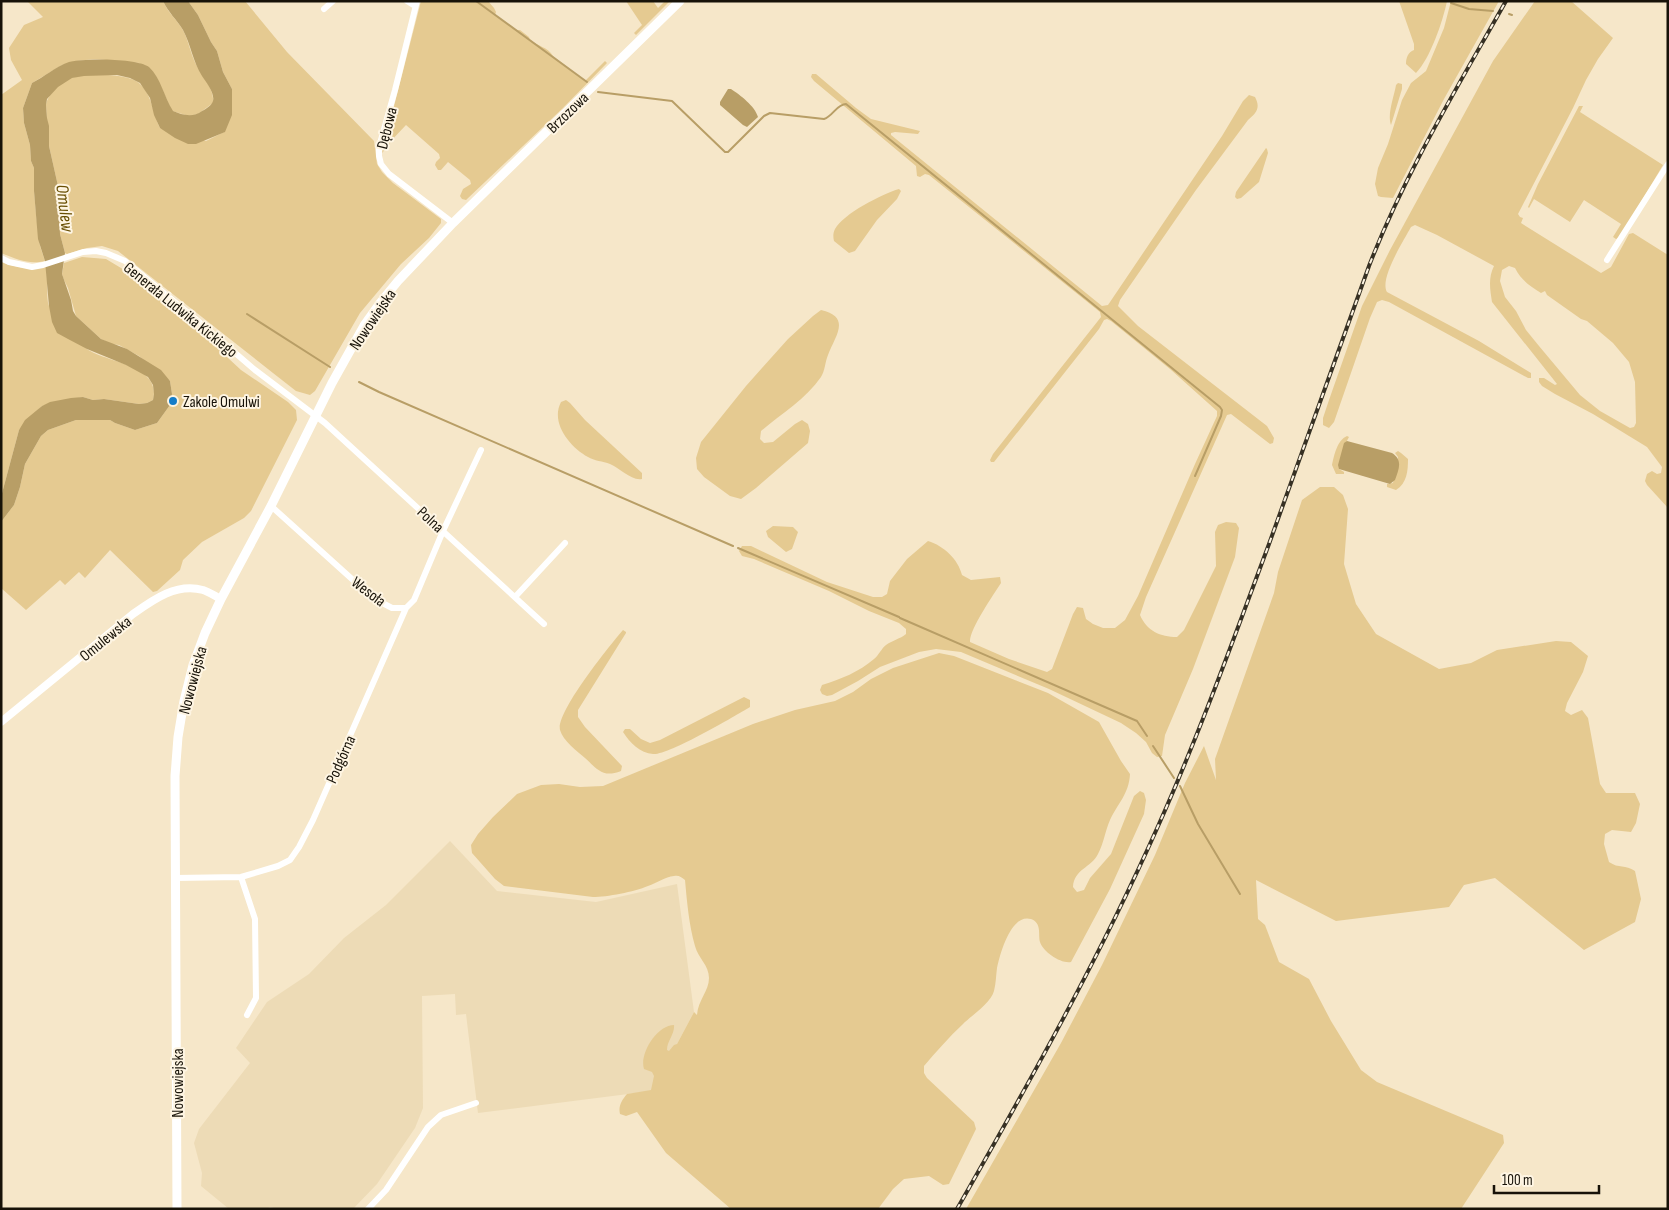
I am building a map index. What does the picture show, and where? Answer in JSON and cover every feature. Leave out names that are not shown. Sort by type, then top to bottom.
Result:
[{"type":"main road","name":"Brzozowa","points":[[453,223],[680,1]]},
{"type":"main road","name":"Nowowiejska","points":[[177,1209],[175,776],[180,720],[193,665],[221,599],[365,324],[398,281],[453,223]]},
{"type":"street","points":[[324,9],[333,1]]},
{"type":"street","points":[[406,1],[416,4]]},
{"type":"street","name":"Dębowa","points":[[416,4],[379,146],[379,156],[384,168],[394,178],[453,223]]},
{"type":"street","points":[[1607,260],[1668,164]]},
{"type":"street","name":"Generała Ludwika Kickiego","points":[[1,258],[22,266],[32,267],[84,252],[96,251],[125,261],[255,370],[316,416]]},
{"type":"street","name":"Polna","points":[[316,416],[544,624]]},
{"type":"street","name":"Wesoła","points":[[271,506],[373,598],[392,608],[406,608],[414,600],[443,531],[481,450]]},
{"type":"street","points":[[515,597],[565,543]]},
{"type":"street","name":"Omulewska","points":[[1,722],[133,614],[153,600],[175,590],[190,588],[204,590],[221,599]]},
{"type":"street","name":"Podgórna","points":[[175,878],[241,877],[278,866],[290,860],[313,820],[406,608]]},
{"type":"street","points":[[241,877],[255,919],[256,998],[247,1014]]},
{"type":"street","points":[[368,1209],[386,1190],[428,1127],[441,1115],[476,1103]]},
{"type":"shaded area","points":[[27,1],[163,1],[183,31],[196,65],[212,91],[213,97],[213,103],[198,114],[189,116],[172,111],[156,76],[139,63],[95,59],[62,65],[32,83],[23,108],[24,123],[34,168],[34,191],[40,246],[45,261],[39,262],[23,261],[1,253],[1,95],[22,80],[11,60],[9,48],[24,25],[43,17]]},
{"type":"shaded area","points":[[163,1],[188,1],[198,15],[217,51],[223,72],[232,89],[232,115],[225,132],[196,144],[188,144],[175,138],[160,128],[154,115],[150,98],[140,83],[117,75],[72,78],[58,87],[47,99],[46,105],[49,146],[58,186],[60,234],[65,253],[62,274],[73,311],[101,339],[127,349],[161,370],[170,381],[172,394],[170,405],[157,423],[135,430],[110,420],[76,420],[48,430],[41,436],[25,464],[14,505],[1,522],[1,497],[19,430],[25,420],[42,406],[50,402],[83,397],[93,400],[104,399],[139,404],[153,400],[153,385],[148,377],[57,333],[52,322],[45,261],[38,239],[34,168],[24,123],[23,108],[32,83],[69,62],[97,59],[122,60],[149,67],[157,77],[173,111],[184,115],[191,115],[207,108],[213,101],[211,91],[199,71],[183,30]]},
{"type":"shaded area","points":[[188,1],[245,1],[287,52],[374,141],[377,164],[382,172],[393,183],[441,219],[441,223],[429,238],[401,264],[360,313],[315,391],[310,395],[296,391],[118,251],[102,246],[65,253],[60,234],[58,186],[49,146],[46,105],[52,93],[63,82],[86,75],[125,77],[139,83],[147,93],[160,128],[206,141],[224,132],[232,89],[223,72],[217,51],[198,15]]},
{"type":"shaded area","points":[[421,1],[488,1],[496,12],[495,15],[516,30],[520,30],[530,40],[548,51],[585,81],[605,61],[607,63],[563,108],[466,200],[460,196],[463,189],[471,184],[470,180],[448,162],[441,170],[438,170],[435,165],[440,158],[439,154],[406,125],[382,153]]},
{"type":"shaded area","points":[[626,1],[653,1],[658,8],[665,1],[670,1],[636,35],[634,33],[642,25]]},
{"type":"shaded area","points":[[1399,1],[1447,1],[1431,49],[1416,73],[1406,64],[1410,52],[1414,50],[1414,44]]},
{"type":"shaded area","points":[[1451,1],[1499,1],[1444,99],[1393,198],[1378,196],[1375,184],[1378,168],[1402,100],[1411,83],[1426,71],[1444,28]]},
{"type":"shaded area","points":[[1535,1],[1571,1],[1613,38],[1586,80],[1518,214],[1523,218],[1521,223],[1601,273],[1611,267],[1629,234],[1633,233],[1668,255],[1668,508],[1645,481],[1647,474],[1652,471],[1657,474],[1661,473],[1662,467],[1647,447],[1593,414],[1555,394],[1539,382],[1539,378],[1544,378],[1555,385],[1557,384],[1492,302],[1490,279],[1494,266],[1415,225],[1411,227],[1389,269],[1385,286],[1387,292],[1479,341],[1531,373],[1531,378],[1382,300],[1377,302],[1370,318],[1334,422],[1329,428],[1323,425],[1323,418],[1362,306],[1390,250],[1493,61]],"holes":[[[1509,266],[1515,268],[1520,276],[1530,285],[1541,293],[1545,291],[1547,295],[1581,319],[1587,321],[1613,343],[1629,362],[1635,382],[1636,423],[1634,427],[1630,428],[1600,411],[1580,395],[1526,330],[1516,311],[1505,297],[1500,281],[1502,270]]]},
{"type":"shaded area","points":[[812,74],[816,74],[871,119],[920,131],[918,134],[895,132],[891,133],[891,135],[1102,306],[1108,305],[1222,136],[1243,101],[1249,95],[1255,97],[1258,107],[1255,113],[1196,190],[1120,300],[1118,306],[1138,326],[1267,426],[1274,438],[1273,443],[1270,444],[1231,414],[1227,415],[1146,597],[1140,615],[1146,625],[1155,632],[1165,636],[1177,637],[1184,630],[1216,566],[1215,532],[1218,525],[1226,522],[1236,523],[1239,528],[1235,557],[1193,669],[1165,735],[1162,756],[1157,757],[1152,753],[1146,742],[1121,723],[1049,689],[961,652],[936,649],[919,652],[880,667],[832,695],[822,694],[820,690],[822,685],[843,678],[868,664],[886,645],[906,634],[906,629],[899,623],[869,611],[829,591],[754,559],[742,556],[739,551],[742,546],[751,546],[827,582],[873,597],[882,597],[887,594],[890,581],[907,559],[928,541],[934,543],[950,554],[962,575],[971,580],[1000,577],[1001,583],[973,629],[970,642],[1009,659],[1047,672],[1052,669],[1077,607],[1083,608],[1086,619],[1103,628],[1115,628],[1125,620],[1138,596],[1217,416],[1217,411],[1170,369],[1107,319],[1104,320],[1099,329],[994,462],[991,462],[993,454],[1101,317],[1100,312],[929,175],[917,176],[916,166],[814,81],[811,77]]},
{"type":"shaded area","points":[[1398,83],[1402,84],[1402,89],[1391,125],[1390,111]]},
{"type":"shaded area","points":[[728,89],[731,89],[751,105],[758,117],[747,127],[720,105]]},
{"type":"shaded area","points":[[1579,106],[1583,106],[1580,112],[1663,165],[1620,237],[1616,239],[1613,237],[1621,224],[1584,200],[1570,222],[1534,199],[1528,207]]},
{"type":"shaded area","points":[[1266,148],[1268,153],[1259,182],[1241,198],[1237,199],[1235,197],[1236,192]]},
{"type":"shaded area","points":[[899,189],[901,191],[897,199],[877,220],[855,251],[849,253],[834,241],[835,229],[846,217],[873,200]]},
{"type":"shaded area","points":[[82,257],[106,259],[131,274],[200,332],[241,370],[288,402],[296,410],[297,420],[251,511],[244,518],[202,542],[183,560],[180,570],[157,591],[153,592],[110,550],[85,578],[79,572],[65,585],[60,580],[26,610],[1,588],[1,522],[14,505],[25,464],[41,436],[48,430],[76,420],[110,420],[135,430],[157,423],[170,405],[172,394],[170,381],[139,356],[119,345],[111,344],[101,339],[76,316],[62,274],[64,263]]},
{"type":"shaded area","points":[[1,262],[23,268],[46,267],[49,306],[67,328],[87,349],[141,372],[149,379],[154,388],[153,400],[147,403],[139,404],[104,399],[93,400],[83,397],[42,406],[19,430],[1,497]]},
{"type":"shaded area","points":[[821,310],[836,317],[839,322],[839,328],[822,375],[801,399],[761,431],[760,439],[764,443],[773,442],[802,420],[808,424],[810,431],[808,443],[741,499],[730,496],[704,477],[697,469],[696,458],[701,442],[746,386],[788,339]]},
{"type":"shaded area","points":[[566,400],[642,473],[642,479],[634,478],[610,464],[590,458],[581,453],[569,441],[560,426],[558,418],[561,402]]},
{"type":"shaded area","points":[[1347,436],[1349,437],[1339,469],[1344,474],[1336,474],[1332,465],[1335,453],[1338,445]]},
{"type":"shaded area","points":[[1347,441],[1392,453],[1399,462],[1395,480],[1390,484],[1339,469],[1338,465],[1344,443]]},
{"type":"shaded area","points":[[1398,451],[1408,459],[1408,463],[1405,480],[1396,490],[1387,487],[1387,484],[1393,483],[1398,457],[1395,453]]},
{"type":"shaded area","points":[[1320,487],[1334,487],[1343,495],[1348,509],[1344,564],[1356,604],[1376,634],[1439,669],[1471,663],[1497,650],[1556,641],[1571,642],[1588,656],[1583,672],[1567,703],[1565,711],[1571,715],[1582,710],[1588,718],[1600,784],[1606,793],[1635,793],[1640,804],[1636,823],[1631,832],[1612,830],[1605,834],[1604,844],[1609,862],[1635,871],[1641,899],[1635,922],[1584,950],[1495,878],[1464,885],[1449,907],[1336,921],[1256,880],[1258,919],[1265,925],[1279,962],[1309,979],[1331,1021],[1361,1070],[1377,1082],[1503,1135],[1504,1143],[1461,1209],[966,1209],[1061,1043],[1102,965],[1155,855],[1185,783],[1204,746],[1216,780],[1215,759],[1274,593],[1278,572],[1302,500]]},
{"type":"shaded area","points":[[773,526],[793,527],[798,532],[792,549],[786,552],[768,537],[766,531]]},
{"type":"shaded area","points":[[623,630],[626,633],[578,710],[578,717],[585,727],[622,766],[621,771],[610,774],[601,772],[574,749],[560,730],[561,721],[566,709],[575,694]]},
{"type":"shaded area","points":[[939,653],[954,656],[1048,693],[1099,722],[1130,774],[1128,787],[1110,820],[1098,854],[1076,876],[1073,887],[1077,892],[1084,890],[1090,878],[1111,854],[1134,796],[1140,791],[1144,793],[1146,800],[1144,814],[1110,889],[1071,962],[1062,961],[1045,950],[1040,942],[1037,923],[1031,919],[1024,919],[1018,922],[1012,928],[1004,945],[992,995],[924,1066],[924,1073],[927,1078],[974,1122],[976,1129],[949,1184],[943,1185],[929,1176],[904,1179],[893,1189],[878,1209],[731,1209],[666,1153],[637,1112],[626,1116],[620,1114],[621,1103],[627,1094],[651,1090],[654,1076],[652,1072],[644,1069],[643,1063],[651,1041],[661,1030],[674,1025],[667,1050],[669,1051],[677,1044],[694,1012],[697,1015],[699,1005],[709,983],[709,973],[696,950],[691,930],[685,880],[676,876],[635,890],[593,897],[504,886],[495,879],[472,853],[471,845],[493,817],[517,794],[541,785],[603,786],[753,724],[795,710],[835,701],[893,668]]},
{"type":"shaded area","points":[[744,697],[750,700],[750,707],[701,735],[661,753],[653,754],[640,750],[632,744],[623,732],[625,729],[630,729],[641,739],[650,743],[660,740]]},
{"type":"shaded area","points":[[450,841],[497,891],[596,902],[677,884],[694,1012],[652,1091],[478,1113],[466,1014],[456,1015],[455,994],[422,996],[423,1108],[415,1128],[377,1184],[353,1209],[278,1209],[270,1207],[266,1209],[229,1209],[201,1186],[202,1173],[194,1143],[199,1129],[250,1063],[236,1048],[267,1002],[309,974],[344,938],[386,905]]},
{"type":"waterway","points":[[476,1],[587,82]]},
{"type":"waterway","points":[[1451,3],[1469,9],[1493,11]]},
{"type":"waterway","points":[[598,92],[672,101],[725,152],[728,152],[764,116],[770,113],[824,119],[840,106],[846,104],[1220,407],[1222,410],[1221,416],[1195,476]]},
{"type":"waterway","points":[[247,314],[330,367]]},
{"type":"waterway","points":[[359,382],[733,546]]},
{"type":"waterway","points":[[738,548],[899,617]]},
{"type":"waterway","points":[[900,618],[1137,721],[1147,736]]},
{"type":"waterway","points":[[1153,746],[1174,778]]},
{"type":"waterway","points":[[1180,786],[1198,824],[1240,894]]},
{"type":"railway","points":[[957,1209],[1037,1067],[1088,971],[1113,923],[1159,824],[1189,755],[1230,650],[1383,231],[1415,164],[1506,1]]},
{"type":"place","name":"Zakole Omulwi","points":[[173,401]]},
{"type":"water label","name":"Omulew","points":[[65,208]]}]
